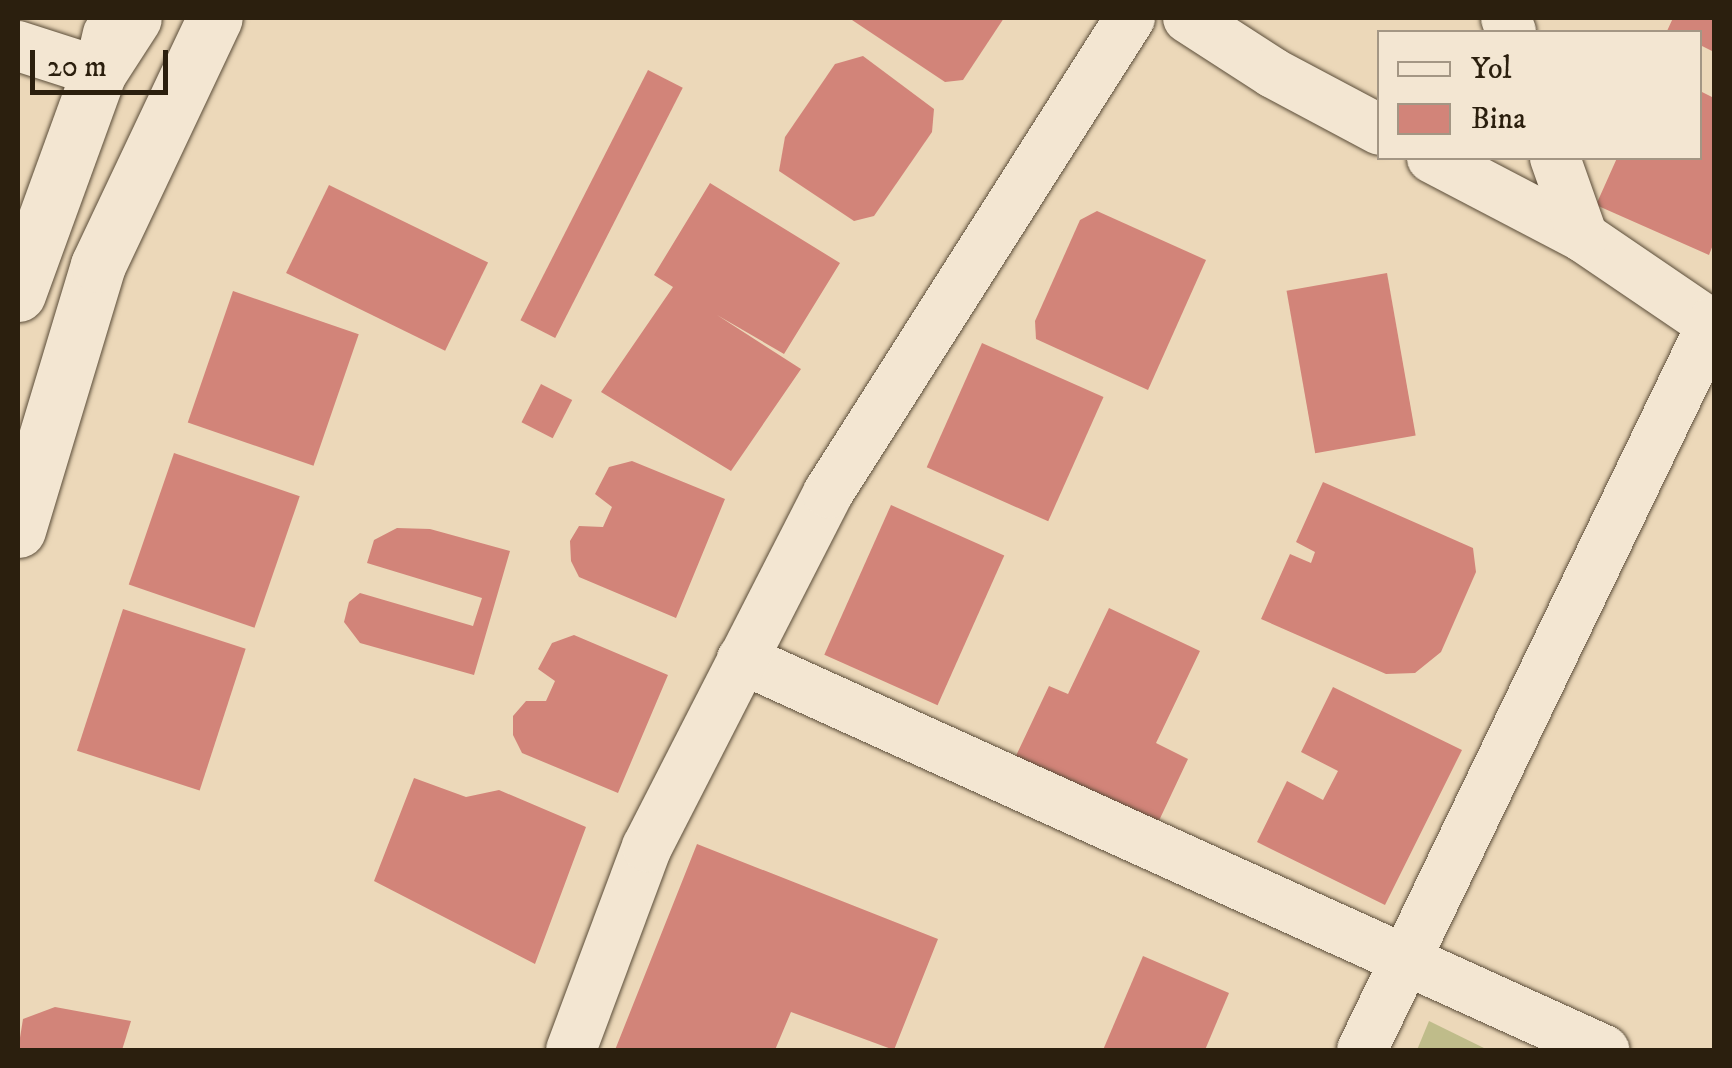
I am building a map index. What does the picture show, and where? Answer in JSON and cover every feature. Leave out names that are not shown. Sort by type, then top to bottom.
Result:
[{"type":"main road","points":[[18,294],[100,72],[134,18]]},
{"type":"main road","points":[[18,530],[98,264],[215,18]]},
{"type":"street","points":[[18,46],[100,72],[112,18]]},
{"type":"street","points":[[572,1050],[647,847],[828,493],[1130,18]]},
{"type":"street","points":[[1188,18],[1377,128]]},
{"type":"street","points":[[1362,1050],[1714,324],[1583,238],[1436,160]]},
{"type":"street","points":[[1556,160],[1583,238]]},
{"type":"street","points":[[742,660],[1401,964],[1604,1050]]},
{"type":"shaded area","points":[[1429,1021],[1488,1050],[1417,1050]]},
{"type":"building","points":[[849,18],[1004,18],[963,80],[945,82]]},
{"type":"building","points":[[1673,18],[1714,18],[1714,52],[1702,46],[1702,30],[1667,30]]},
{"type":"building","points":[[863,56],[934,109],[932,132],[874,216],[854,221],[779,171],[785,137],[835,64]]},
{"type":"building","points":[[648,70],[683,88],[555,338],[520,320]]},
{"type":"building","points":[[1702,92],[1714,98],[1714,242],[1709,255],[1596,205],[1616,160],[1702,160]]},
{"type":"building","points":[[710,183],[840,263],[784,354],[717,315],[801,369],[731,471],[601,392],[673,287],[654,275]]},
{"type":"building","points":[[329,185],[488,263],[445,351],[286,273]]},
{"type":"building","points":[[1097,211],[1206,260],[1148,390],[1036,339],[1035,321],[1080,220]]},
{"type":"building","points":[[1387,273],[1416,435],[1315,453],[1287,291]]},
{"type":"building","points":[[233,291],[359,334],[313,466],[188,422]]},
{"type":"building","points":[[982,343],[1104,397],[1048,521],[927,467]]},
{"type":"building","points":[[541,384],[572,400],[553,438],[521,422]]},
{"type":"building","points":[[174,453],[300,496],[254,628],[129,584]]},
{"type":"building","points":[[632,461],[725,499],[676,618],[579,577],[571,561],[570,541],[579,526],[603,527],[612,507],[595,494],[609,467]]},
{"type":"building","points":[[1323,482],[1473,548],[1476,572],[1441,652],[1415,673],[1386,674],[1261,619],[1290,554],[1311,563],[1315,552],[1296,542]]},
{"type":"building","points":[[891,505],[1004,555],[938,705],[824,655]]},
{"type":"building","points":[[397,528],[430,529],[510,551],[474,675],[360,643],[344,622],[349,602],[360,593],[473,626],[482,598],[367,563],[374,540]]},
{"type":"building","points":[[1109,608],[1200,651],[1156,743],[1188,759],[1156,827],[1014,760],[1049,686],[1068,694]]},
{"type":"building","points":[[123,609],[246,649],[200,791],[77,751]]},
{"type":"building","points":[[574,635],[668,675],[618,793],[522,753],[513,735],[513,716],[526,701],[546,701],[555,681],[538,669],[552,643]]},
{"type":"building","points":[[1333,687],[1462,750],[1385,905],[1257,842],[1287,781],[1323,800],[1338,771],[1301,752]]},
{"type":"building","points":[[414,778],[466,797],[499,790],[586,827],[535,964],[374,881]]},
{"type":"building","points":[[697,844],[938,939],[894,1050],[791,1012],[775,1050],[615,1050]]},
{"type":"building","points":[[1143,956],[1229,993],[1205,1050],[1103,1050]]},
{"type":"building","points":[[55,1007],[131,1021],[122,1050],[18,1050],[23,1019]]}]
